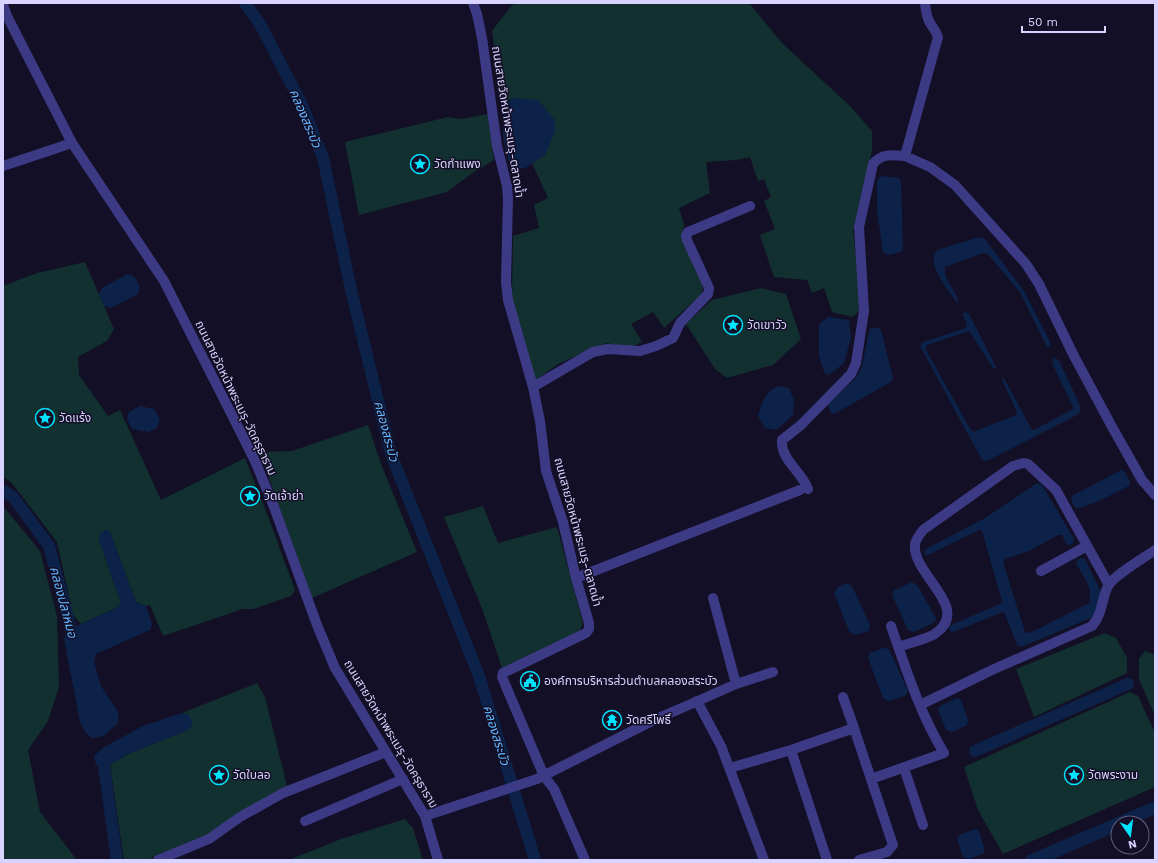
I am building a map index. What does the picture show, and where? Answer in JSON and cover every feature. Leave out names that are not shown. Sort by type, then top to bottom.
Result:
[{"type":"street","name":"ถนนสายวัดหน้าพระเมรุ-ตลาดน้ำ","points":[[473,3],[482,38],[497,146],[507,186],[506,282],[508,300],[533,387],[540,421],[546,471],[563,522],[576,578],[589,623],[589,628],[586,633],[502,675],[540,778],[554,789],[585,860]]},
{"type":"street","points":[[905,156],[938,37],[937,31],[930,24],[926,15],[925,3]]},
{"type":"street","name":"ถนนสายวัดหน้าพระเมรุ-วัดครุธาราม","points":[[3,4],[7,16],[72,143],[164,281],[255,461],[317,626],[335,668],[425,816],[438,860]]},
{"type":"street","points":[[3,166],[72,143]]},
{"type":"street","points":[[576,578],[804,489],[806,482],[784,453],[781,445],[782,440],[801,425],[851,374],[856,363],[864,311],[859,227],[873,164],[884,156],[905,156],[930,167],[955,185],[1026,264],[1039,284],[1074,356],[1111,425],[1142,480],[1155,495]]},
{"type":"street","points":[[533,387],[593,352],[608,349],[640,351],[656,346],[673,338],[680,323],[708,294],[709,288],[687,240],[686,236],[688,232],[750,206]]},
{"type":"street","points":[[898,647],[935,634],[944,627],[947,620],[948,610],[943,598],[919,562],[916,552],[915,543],[923,530],[1013,466],[1024,463],[1028,464],[1056,490],[1109,585]]},
{"type":"street","points":[[1041,571],[1087,546]]},
{"type":"street","points":[[920,705],[992,670],[1092,626],[1098,620],[1109,585],[1118,576],[1155,550]]},
{"type":"street","points":[[713,598],[736,684]]},
{"type":"street","points":[[871,779],[944,753],[937,742],[920,705],[891,626]]},
{"type":"street","points":[[425,816],[540,778],[656,719],[736,684],[773,672]]},
{"type":"street","points":[[843,696],[892,845],[887,852],[859,860]]},
{"type":"street","points":[[697,701],[721,746],[764,860]]},
{"type":"street","points":[[730,768],[791,750],[854,728]]},
{"type":"street","points":[[791,750],[827,860]]},
{"type":"street","points":[[158,860],[209,839],[240,817],[283,792],[386,752]]},
{"type":"street","points":[[904,768],[923,824]]},
{"type":"street","points":[[305,821],[403,779]]},
{"type":"green space","points":[[519,3],[749,3],[783,44],[850,106],[872,131],[872,151],[853,231],[862,305],[860,310],[853,317],[832,312],[824,288],[812,293],[807,280],[774,277],[760,235],[775,229],[764,201],[771,197],[764,179],[758,181],[750,157],[736,160],[706,162],[710,193],[679,208],[684,225],[682,240],[703,285],[702,294],[664,328],[653,312],[631,324],[642,342],[629,348],[607,343],[560,363],[535,380],[512,298],[513,236],[539,228],[534,205],[548,198],[532,163],[545,155],[513,98],[503,105],[492,31],[512,5]]},
{"type":"green space","points":[[488,114],[494,160],[474,172],[447,192],[359,215],[345,142],[448,117],[462,119]]},
{"type":"green space","points":[[85,262],[114,329],[107,341],[78,357],[79,375],[108,416],[120,410],[161,500],[245,458],[295,590],[291,596],[253,609],[243,609],[163,636],[150,605],[146,606],[136,602],[110,532],[105,530],[99,540],[121,603],[118,607],[81,624],[73,615],[57,542],[11,482],[3,477],[3,286],[37,273]]},
{"type":"green space","points":[[761,288],[786,294],[801,339],[773,365],[727,378],[715,369],[686,324],[712,300]]},
{"type":"green space","points":[[368,425],[381,464],[417,552],[312,598],[260,453],[292,451]]},
{"type":"green space","points":[[3,506],[40,551],[57,616],[59,687],[48,721],[28,750],[40,812],[77,860],[3,860]]},
{"type":"green space","points":[[483,506],[498,543],[557,527],[583,623],[580,631],[502,668],[483,611],[444,517]]},
{"type":"green space","points":[[1105,633],[1116,638],[1127,658],[1127,673],[1034,717],[1016,669]]},
{"type":"green space","points":[[1145,651],[1155,655],[1155,716],[1139,679],[1139,659]]},
{"type":"green space","points":[[257,683],[265,697],[287,786],[207,836],[153,857],[150,860],[124,860],[110,765],[128,754],[188,730],[189,715],[182,713]]},
{"type":"green space","points":[[1130,692],[1138,696],[1155,733],[1155,787],[1003,854],[978,810],[964,767]]},
{"type":"green space","points":[[405,819],[413,828],[423,860],[289,860],[341,839]]},
{"type":"water","points":[[513,98],[538,100],[555,120],[555,132],[545,155],[525,168],[511,170],[503,137],[503,105]]},
{"type":"water","points":[[881,176],[899,178],[901,182],[903,249],[901,252],[887,255],[883,252],[877,211],[877,181]]},
{"type":"water","points":[[979,237],[985,239],[1024,291],[1050,342],[1050,346],[1048,347],[1046,345],[1021,294],[988,254],[983,253],[945,267],[946,277],[956,294],[957,303],[944,284],[936,271],[934,264],[935,252],[940,249]]},
{"type":"water","points":[[127,274],[134,276],[140,287],[138,294],[111,308],[104,306],[99,294],[102,288]]},
{"type":"water","points":[[966,312],[969,314],[996,369],[993,368],[969,331],[927,345],[925,348],[973,432],[1016,415],[1017,412],[1002,380],[1004,378],[1032,430],[1073,409],[1052,363],[1053,359],[1055,358],[1059,360],[1081,408],[1079,414],[987,461],[982,460],[920,346],[923,342],[966,328],[967,325],[963,313]]},
{"type":"water","points":[[828,317],[849,320],[851,337],[844,363],[829,375],[824,372],[819,356],[819,324]]},
{"type":"water","points":[[871,328],[879,328],[881,330],[893,378],[891,382],[834,414],[831,413],[828,405],[829,402],[855,379],[862,367],[869,331]]},
{"type":"water","points":[[780,386],[789,388],[794,400],[793,415],[776,430],[765,428],[758,416],[761,406],[768,394]]},
{"type":"water","points":[[140,406],[154,409],[160,419],[157,428],[148,432],[132,429],[127,419],[129,412]]},
{"type":"water","points":[[1121,470],[1125,472],[1130,482],[1129,486],[1086,506],[1075,508],[1071,500],[1072,496]]},
{"type":"water","points":[[1037,483],[1042,485],[1074,539],[1073,543],[1070,545],[1066,544],[1062,535],[1058,535],[1029,551],[1005,559],[1003,562],[1025,632],[1030,633],[1089,603],[1089,588],[1085,578],[1076,564],[1077,560],[1081,558],[1085,559],[1101,592],[1095,613],[1091,618],[1021,647],[1017,645],[1003,612],[951,632],[949,628],[951,625],[1000,604],[1002,601],[982,531],[979,530],[928,555],[925,555],[924,552],[926,549],[985,518]]},
{"type":"water","points":[[105,530],[110,532],[136,602],[146,606],[152,624],[150,630],[96,654],[94,662],[101,686],[118,712],[118,723],[104,736],[92,738],[86,733],[80,722],[64,639],[66,632],[118,607],[121,603],[99,540],[100,533]]},
{"type":"water","points":[[912,582],[917,585],[936,618],[935,622],[914,632],[908,630],[892,595],[893,591]]},
{"type":"water","points":[[846,583],[852,586],[870,625],[869,631],[855,635],[849,631],[834,593],[838,587]]},
{"type":"water","points":[[886,647],[890,651],[908,691],[905,696],[888,701],[883,698],[868,658],[870,653]]},
{"type":"water","points":[[957,698],[961,700],[968,720],[967,725],[952,732],[946,730],[938,709],[940,706]]},
{"type":"water","points":[[182,713],[189,715],[193,724],[188,730],[128,754],[110,765],[100,767],[96,765],[94,756],[104,747],[143,726]]},
{"type":"water","points":[[1155,801],[1155,814],[1150,816],[1150,815],[1122,815]]},
{"type":"water","points":[[1110,820],[1110,834],[1051,860],[1024,860],[1028,855]]},
{"type":"water","points":[[976,829],[979,831],[985,850],[983,854],[969,859],[963,857],[957,839],[961,834]]},
{"type":"waterway","name":"คลองสระบัว","points":[[245,3],[260,24],[302,105],[323,158],[351,290],[391,454],[479,676],[535,860]]},
{"type":"waterway","name":"คลองปลาหมอ","points":[[3,491],[13,497],[49,546],[75,645]]},
{"type":"waterway","points":[[975,751],[1128,684]]},
{"type":"waterway","name":"คลองปลาหมอ","points":[[103,760],[117,860]]},
{"type":"place","name":"วัดกำแพง","points":[[420,164]]},
{"type":"place","name":"วัดเขาวัว","points":[[733,325]]},
{"type":"place","name":"วัดแร้ง","points":[[45,418]]},
{"type":"place","name":"วัดเจ้าย่า","points":[[250,496]]},
{"type":"place","name":"องค์การบริหารส่วนตำบลคลองสระบัว","points":[[530,681]]},
{"type":"place","name":"วัดศรีโพธิ์","points":[[612,720]]},
{"type":"place","name":"วัดใบลอ","points":[[219,775]]},
{"type":"place","name":"วัดพระงาม","points":[[1074,775]]}]
